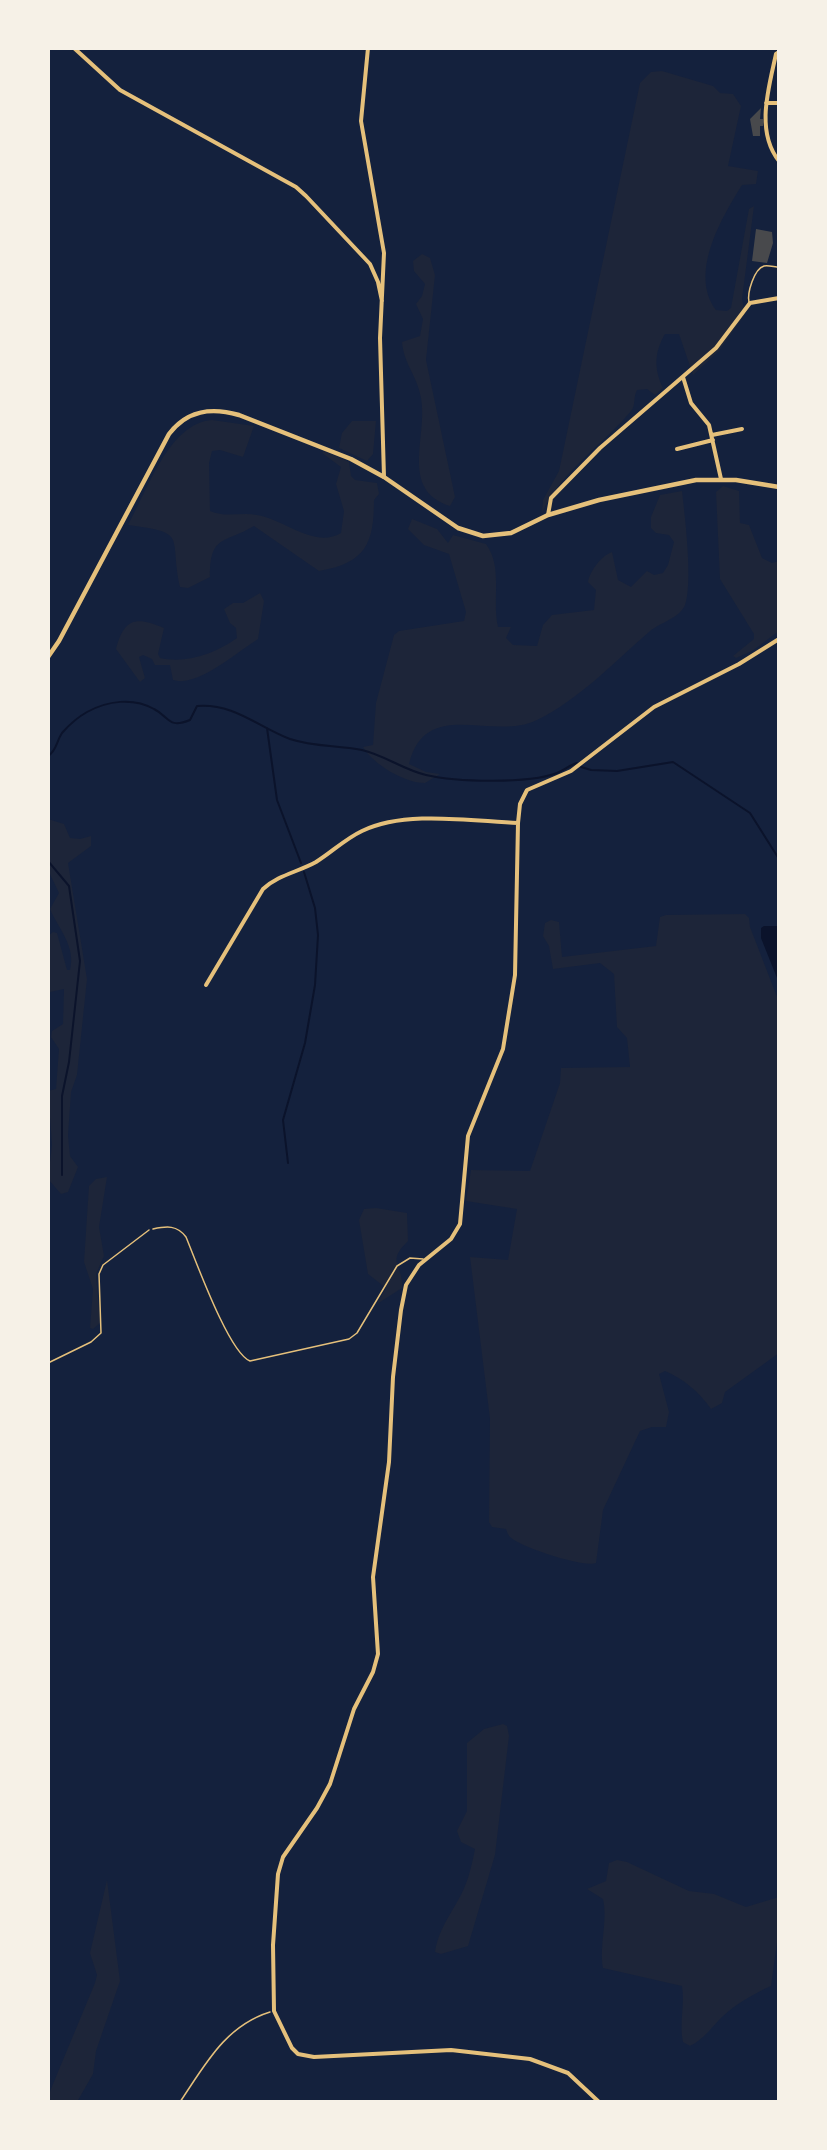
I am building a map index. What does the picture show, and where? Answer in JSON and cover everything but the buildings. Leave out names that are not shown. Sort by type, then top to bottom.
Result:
[{"type":"street","points":[[74,48],[120,90],[296,188],[306,196],[370,264],[378,282],[383,308]]},
{"type":"street","points":[[368,48],[361,121],[382,234],[383,308],[380,338],[384,477]]},
{"type":"street","points":[[779,52],[776,54],[766,103],[768,138],[779,160]]},
{"type":"street","points":[[766,103],[779,104]]},
{"type":"street","points":[[548,515],[550,498],[600,448],[716,348],[750,303],[779,298]]},
{"type":"street","points":[[683,377],[691,404],[705,419],[712,435],[721,478]]},
{"type":"street","points":[[48,657],[59,641],[169,434],[190,415],[210,410],[238,415],[319,446],[384,477],[446,521],[470,533],[496,536],[511,533],[548,515],[608,498],[696,480],[721,478],[779,487]]},
{"type":"street","points":[[712,435],[742,429]]},
{"type":"street","points":[[677,449],[713,440]]},
{"type":"street","points":[[599,2102],[568,2073],[530,2059],[451,2050],[306,2057],[292,2048],[272,2011],[274,1922],[278,1874],[283,1857],[317,1809],[330,1784],[354,1709],[373,1672],[378,1654],[373,1577],[390,1462],[393,1377],[406,1286],[424,1259],[451,1239],[460,1224],[468,1136],[503,1049],[515,975],[520,804],[526,790],[571,771],[654,707],[740,664],[779,639]]},
{"type":"street","points":[[206,985],[263,889],[272,881],[312,864],[361,831],[394,820],[518,823]]},
{"type":"lane","points":[[750,303],[748,292],[759,270],[764,266],[779,267]]},
{"type":"lane","points":[[153,1229],[172,1227],[180,1229],[186,1237],[216,1309],[240,1356],[250,1361],[349,1339],[357,1333],[397,1266],[410,1258],[424,1259]]},
{"type":"lane","points":[[180,2102],[212,2054],[237,2028],[250,2018],[272,2011]]},
{"type":"path","points":[[48,1363],[91,1342],[101,1333],[99,1274],[103,1265],[153,1229]]},
{"type":"shaded area","points":[[662,71],[713,86],[720,93],[733,94],[741,106],[728,166],[758,171],[756,184],[742,185],[725,214],[711,246],[706,280],[709,295],[716,310],[727,311],[731,308],[749,209],[754,206],[742,299],[745,314],[719,351],[693,375],[679,334],[665,334],[656,361],[663,388],[655,395],[647,389],[637,390],[631,411],[571,471],[550,498],[542,513],[543,500],[559,471],[640,83],[651,72]]},
{"type":"shaded area","points":[[422,254],[430,258],[435,275],[426,360],[455,497],[450,506],[434,498],[425,488],[420,475],[421,398],[405,357],[402,342],[420,336],[423,319],[416,304],[422,296],[425,284],[414,271],[413,261]]},
{"type":"shaded area","points":[[212,420],[254,426],[243,457],[220,450],[212,451],[209,463],[210,511],[221,514],[257,515],[320,538],[341,533],[344,511],[336,484],[341,467],[322,453],[324,451],[349,462],[351,476],[355,480],[377,483],[379,494],[374,500],[372,528],[364,549],[347,563],[319,571],[254,526],[220,542],[213,554],[210,577],[188,588],[180,587],[175,547],[168,534],[128,525],[161,461],[172,446],[183,433],[197,424]]},
{"type":"shaded area","points":[[352,421],[376,421],[373,454],[367,461],[339,448],[342,433]]},
{"type":"shaded area","points":[[723,486],[739,491],[740,523],[749,525],[762,558],[772,563],[779,561],[779,631],[752,651],[736,658],[733,656],[754,639],[754,634],[720,579],[716,492]]},
{"type":"shaded area","points":[[682,491],[688,550],[685,605],[674,617],[649,632],[582,691],[537,720],[519,725],[445,726],[430,732],[418,743],[409,764],[426,772],[440,774],[425,783],[408,780],[381,766],[363,747],[373,745],[376,703],[394,635],[399,631],[464,621],[466,612],[449,554],[424,545],[408,529],[412,519],[437,529],[448,543],[453,535],[486,544],[496,573],[498,627],[511,627],[506,638],[513,645],[537,646],[543,625],[552,615],[594,610],[596,590],[588,582],[597,564],[608,554],[612,552],[618,580],[631,587],[647,571],[654,575],[663,573],[668,565],[674,542],[669,535],[656,533],[651,528],[651,517],[660,495]]},
{"type":"shaded area","points":[[260,593],[264,601],[258,639],[217,667],[193,679],[173,680],[170,665],[155,665],[152,659],[143,655],[139,657],[145,678],[140,682],[116,649],[127,626],[139,621],[164,628],[158,654],[160,658],[180,660],[211,653],[237,638],[236,628],[230,623],[224,609],[233,603],[243,603]]},
{"type":"shaded area","points":[[48,819],[64,824],[70,838],[80,839],[91,836],[91,846],[68,863],[87,979],[77,1075],[71,1092],[68,1136],[70,1156],[78,1167],[68,1192],[61,1194],[48,1179],[52,1145],[48,1091],[56,1089],[59,1049],[51,1037],[52,1031],[63,1024],[64,989],[50,992],[48,936],[53,932],[57,933],[67,970],[70,970],[71,953],[66,938],[50,909],[59,893],[48,870]]},
{"type":"shaded area","points":[[745,914],[749,918],[750,927],[779,1002],[779,1353],[725,1392],[722,1403],[711,1409],[685,1382],[665,1371],[659,1374],[669,1412],[666,1427],[652,1427],[640,1431],[603,1510],[596,1563],[589,1564],[552,1556],[516,1541],[509,1536],[506,1529],[492,1527],[489,1522],[490,1419],[470,1257],[508,1260],[517,1209],[466,1201],[471,1170],[530,1171],[560,1083],[561,1068],[630,1067],[627,1038],[617,1027],[614,974],[600,963],[553,969],[549,946],[543,936],[545,923],[551,920],[559,922],[562,957],[656,946],[660,917],[666,915]]},
{"type":"shaded area","points":[[779,926],[779,983],[761,938],[761,928]]},
{"type":"shaded area","points":[[107,1177],[99,1227],[104,1256],[96,1274],[100,1323],[93,1329],[90,1328],[93,1289],[84,1262],[89,1186],[96,1179]]},
{"type":"shaded area","points":[[376,1208],[407,1213],[408,1241],[401,1248],[397,1259],[402,1288],[377,1304],[386,1288],[368,1274],[359,1220],[364,1209]]},
{"type":"shaded area","points":[[503,1724],[507,1726],[509,1736],[495,1855],[468,1946],[441,1954],[435,1952],[437,1943],[465,1886],[475,1849],[461,1842],[457,1831],[467,1811],[467,1743],[484,1729]]},
{"type":"shaded area","points":[[617,1860],[627,1862],[689,1891],[714,1894],[746,1907],[779,1897],[779,1928],[771,1986],[733,2008],[703,2037],[690,2046],[683,2042],[682,2035],[682,1986],[603,1968],[605,1916],[603,1899],[587,1889],[606,1881],[609,1863]]},
{"type":"shaded area","points":[[107,1880],[120,1981],[96,2051],[93,2074],[77,2102],[48,2102],[48,2096],[95,1983],[97,1975],[90,1953]]},
{"type":"waterway","points":[[48,756],[55,748],[62,733],[84,714],[103,705],[129,702],[146,705],[173,723],[190,720],[197,706],[223,708],[290,739],[362,750],[418,773],[439,777],[492,781],[529,779],[545,777],[577,763]]},
{"type":"waterway","points":[[267,728],[277,800],[301,863]]},
{"type":"waterway","points":[[581,767],[591,770],[617,771],[673,762],[750,813],[779,859]]},
{"type":"waterway","points":[[48,861],[69,886],[80,961],[69,1062],[62,1096],[62,1175]]},
{"type":"waterway","points":[[288,1163],[283,1120],[305,1043],[315,985],[318,935],[315,908],[304,872]]}]
